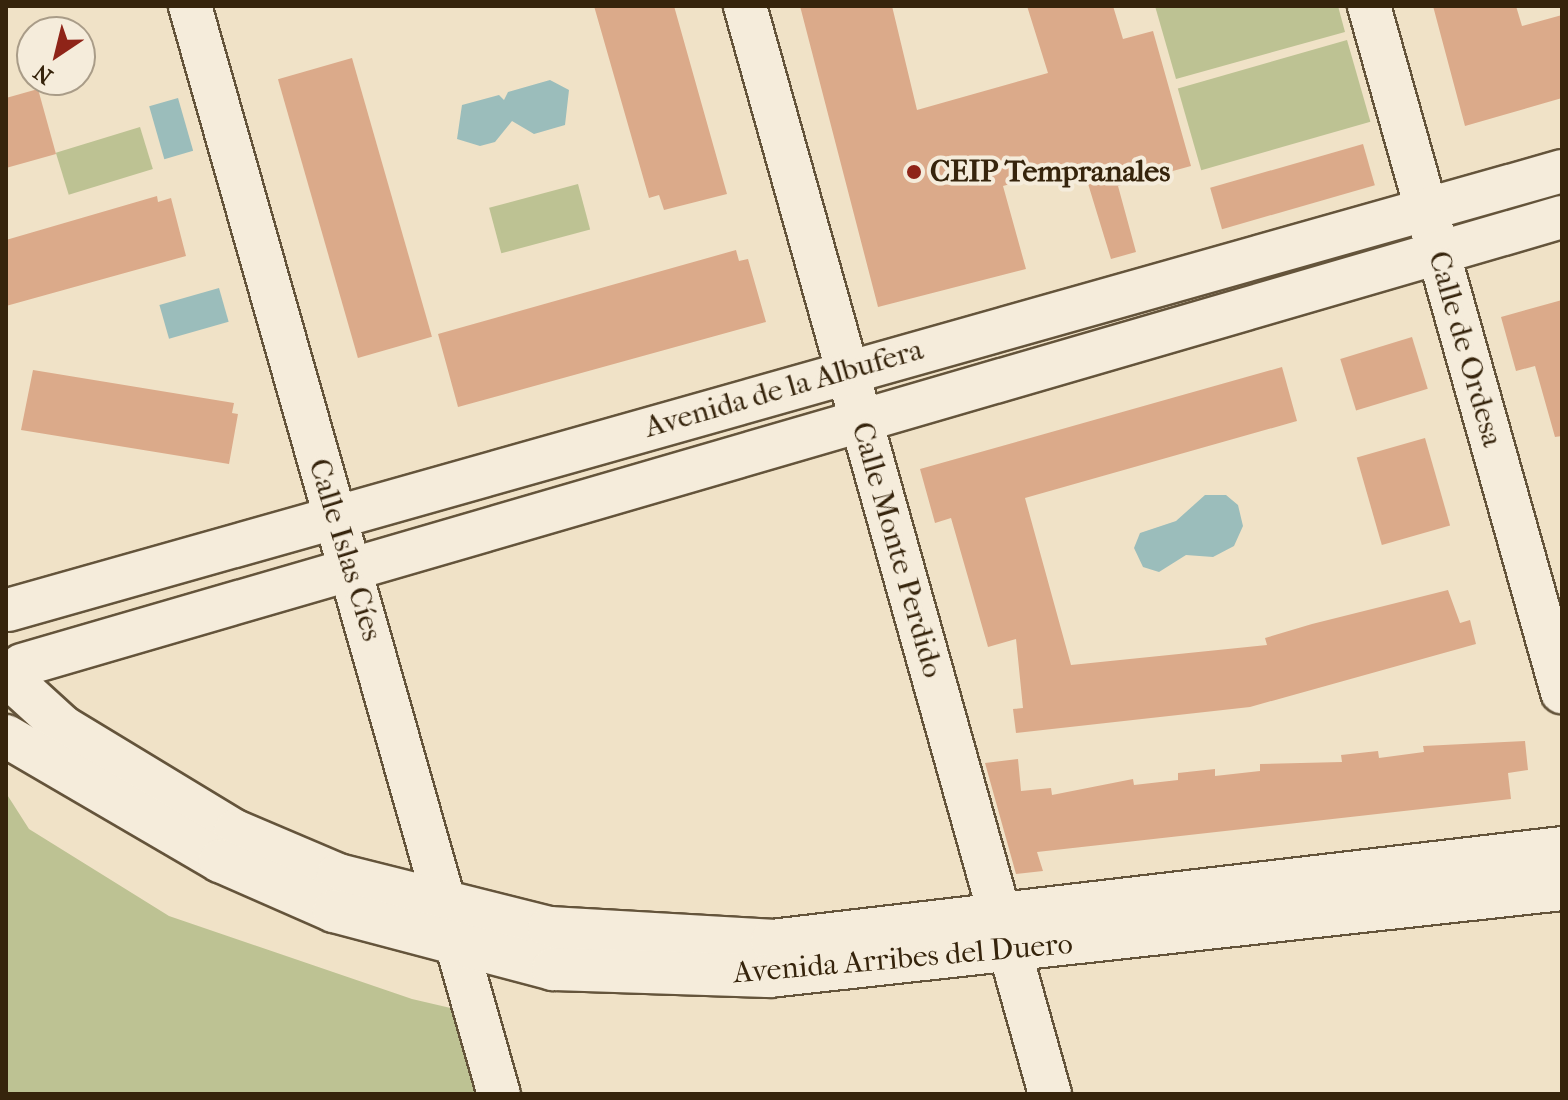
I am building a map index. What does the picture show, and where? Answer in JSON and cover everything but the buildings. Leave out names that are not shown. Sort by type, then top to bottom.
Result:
[{"type":"street","name":"Calle Islas Cíes","points":[[190,6],[335,515],[352,564],[444,906],[499,1094]]},
{"type":"street","name":"Calle Monte Perdido","points":[[745,6],[1050,1094]]},
{"type":"street","name":"Calle de Ordesa","points":[[1369,6],[1562,692]]},
{"type":"street","name":"Avenida de la Albufera","points":[[7,609],[1562,171]]},
{"type":"street","name":"Avenida de la Albufera","points":[[15,684],[352,564],[1562,217]]},
{"type":"street","points":[[7,609],[17,627],[15,684]]},
{"type":"street","name":"Avenida Arribes del Duero","points":[[15,684],[63,727],[235,831],[338,875],[444,906],[549,928],[743,940],[1005,932],[1562,889]]},
{"type":"street","name":"Avenida Arribes del Duero","points":[[6,736],[220,861],[334,911],[458,948],[553,969],[754,976],[1005,932],[1562,848]]},
{"type":"green space","points":[[1155,6],[1338,6],[1345,32],[1176,79]]},
{"type":"green space","points":[[1347,40],[1370,122],[1201,170],[1178,89]]},
{"type":"green space","points":[[140,127],[153,169],[69,195],[56,153]]},
{"type":"green space","points":[[578,184],[590,229],[501,253],[489,208]]},
{"type":"green space","points":[[6,793],[29,829],[169,916],[412,999],[502,1020],[523,1094],[6,1094]]},
{"type":"water","points":[[550,80],[569,90],[565,125],[534,134],[512,121],[495,142],[480,146],[457,139],[462,105],[499,95],[504,100],[508,92]]},
{"type":"water","points":[[178,98],[193,151],[164,159],[149,106]]},
{"type":"water","points":[[219,288],[229,322],[169,339],[159,305]]},
{"type":"water","points":[[1205,495],[1226,495],[1238,505],[1243,526],[1234,546],[1213,557],[1186,555],[1159,572],[1143,567],[1134,548],[1140,533],[1176,521]]},
{"type":"place","name":"CEIP Tempranales","points":[[914,172]]}]
